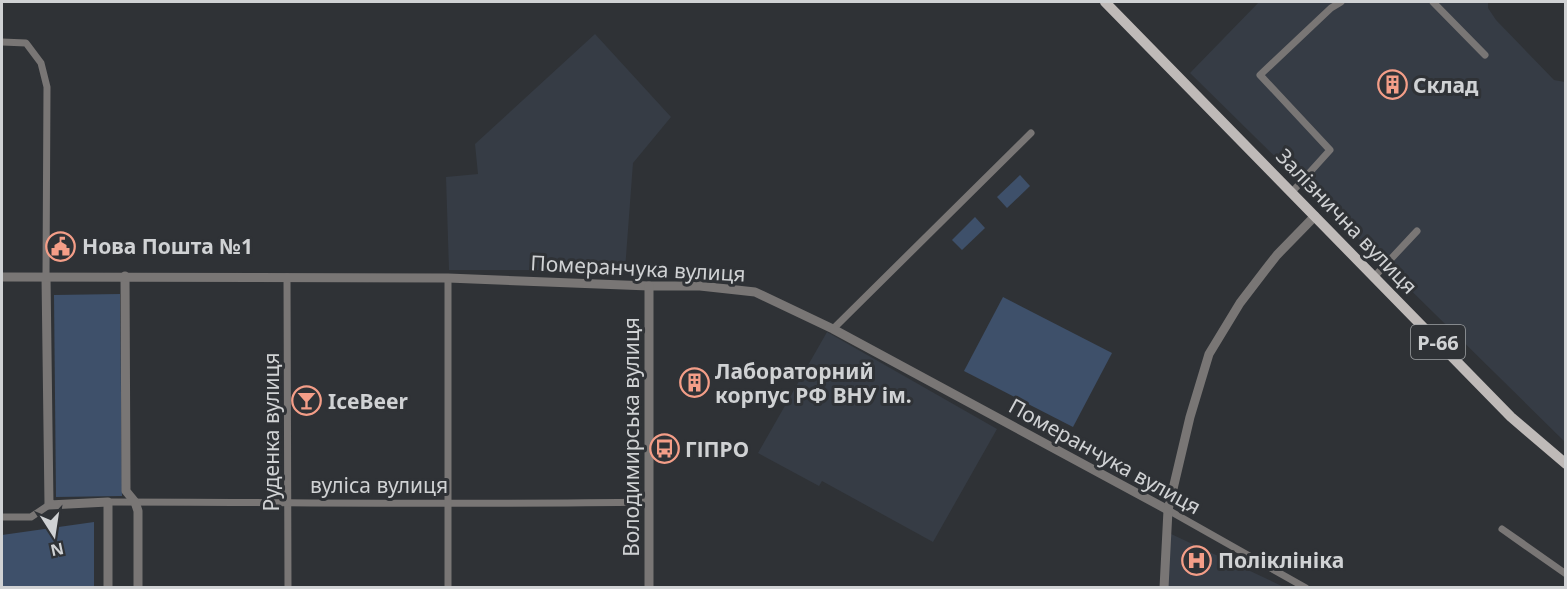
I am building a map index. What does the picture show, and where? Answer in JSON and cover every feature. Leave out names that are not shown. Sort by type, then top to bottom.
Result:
[{"type":"main road","name":"Залізнична вулиця","points":[[1105,2],[1511,417],[1566,464]]},
{"type":"street","points":[[1292,192],[1330,150],[1260,75],[1331,8],[1341,2]]},
{"type":"street","points":[[1433,2],[1485,55]]},
{"type":"street","points":[[2,42],[26,43],[41,63],[47,87],[46,276],[49,505]]},
{"type":"street","points":[[833,329],[1031,133]]},
{"type":"street","points":[[1164,588],[1168,510],[1190,417],[1209,354],[1253,286],[1277,255],[1315,216]]},
{"type":"street","points":[[1374,277],[1417,231]]},
{"type":"street","points":[[125,276],[126,491],[135,502],[138,511],[138,588]]},
{"type":"street","name":"Померанчука вулиця","points":[[2,277],[448,278],[700,286],[755,292],[833,329],[1168,510],[1306,588]]},
{"type":"street","name":"Руденка вулиця","points":[[287,277],[288,588]]},
{"type":"street","points":[[448,278],[448,588]]},
{"type":"street","name":"Володимирська вулиця","points":[[649,286],[649,588]]},
{"type":"street","name":"вуліса вулиця","points":[[108,502],[288,501],[524,504],[649,502]]},
{"type":"street","points":[[2,517],[31,517],[49,505],[108,502],[108,588]]},
{"type":"street","points":[[1502,529],[1566,574]]},
{"type":"shaded area","points":[[1259,2],[1488,2],[1488,8],[1496,20],[1554,80],[1565,82],[1565,442],[1190,73]]},
{"type":"shaded area","points":[[595,34],[671,117],[633,163],[625,270],[449,270],[446,177],[478,174],[475,144]]},
{"type":"shaded area","points":[[1020,175],[1030,186],[1007,208],[997,197]]},
{"type":"shaded area","points":[[975,217],[985,228],[962,250],[952,240]]},
{"type":"shaded area","points":[[120,294],[122,496],[56,497],[54,295]]},
{"type":"shaded area","points":[[1003,297],[1112,353],[1073,427],[964,371]]},
{"type":"shaded area","points":[[827,332],[997,429],[933,542],[822,481],[819,486],[758,453]]},
{"type":"shaded area","points":[[94,522],[94,587],[2,587],[2,535]]},
{"type":"shaded area","name":"Поліклініка","points":[[1169,533],[1284,587],[1167,588]]},
{"type":"place","name":"Склад","points":[[1392,85]]},
{"type":"place","name":"Нова Пошта №1","points":[[61,246]]},
{"type":"place","name":"Лабораторний корпус РФ ВНУ ім.","points":[[694,383]]},
{"type":"place","name":"IceBeer","points":[[307,401]]},
{"type":"place","name":"ГІПРО","points":[[664,449]]},
{"type":"place","name":"Поліклініка","points":[[1197,560]]}]
